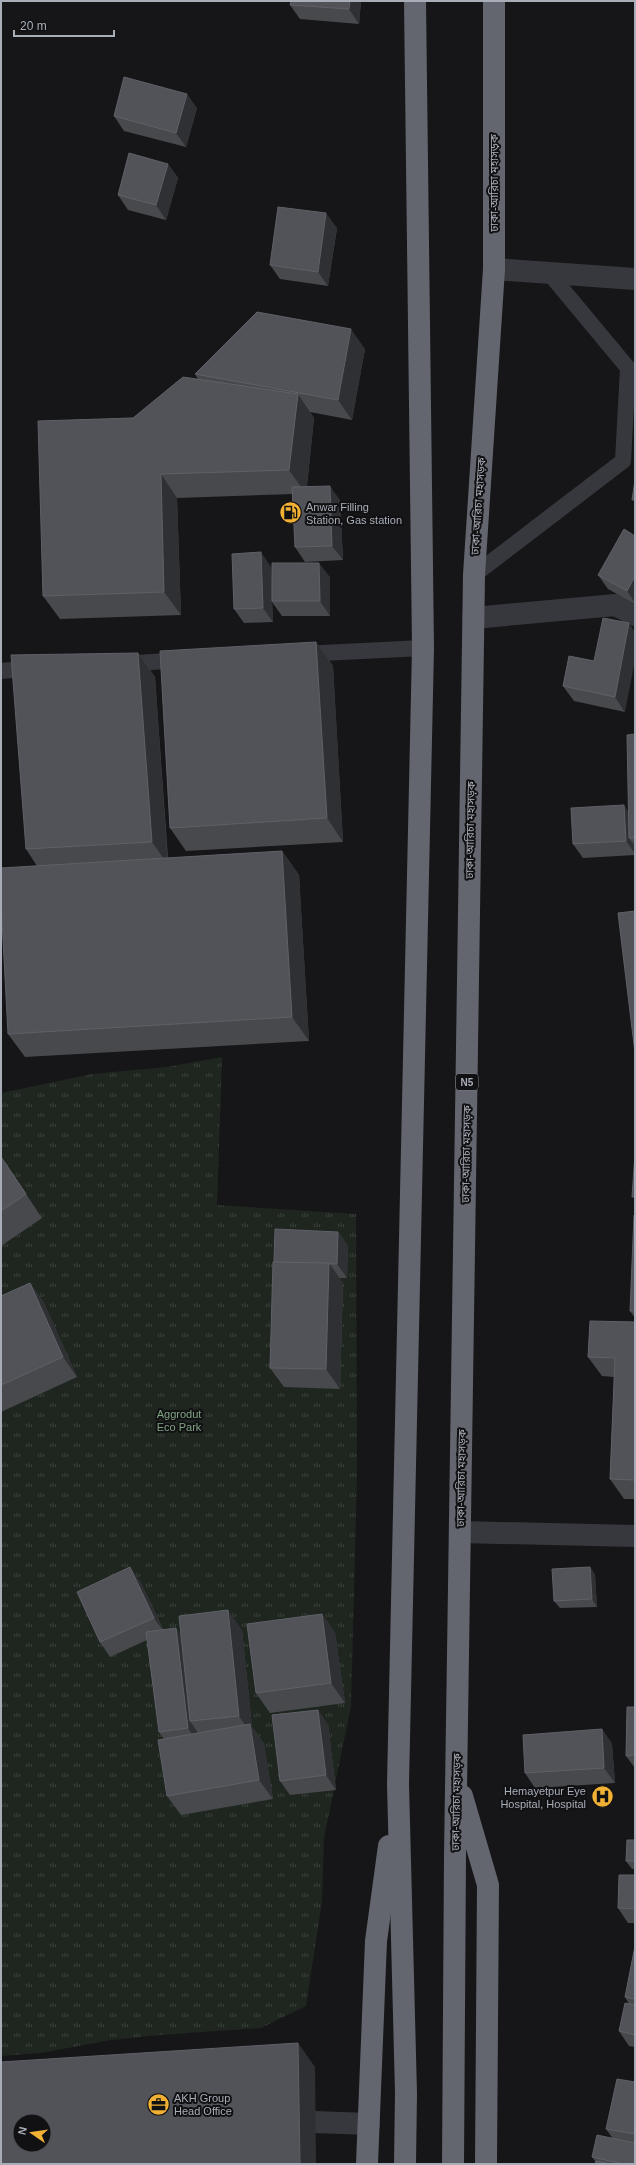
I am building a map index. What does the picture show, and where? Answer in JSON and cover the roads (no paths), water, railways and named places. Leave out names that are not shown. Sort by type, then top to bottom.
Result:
[{"type":"highway","points":[[404,2164],[406,2093],[398,1784],[423,648],[415,1]]},
{"type":"highway","name":"ঢাকা-আরিচা মহাসড়ক","points":[[453,2164],[456,1776],[473,618],[474,575],[494,269],[494,1]]},
{"type":"highway","points":[[456,1776],[488,1885],[486,2164]]},
{"type":"highway","points":[[367,2164],[376,1941],[398,1784]]},
{"type":"street","points":[[494,269],[635,279]]},
{"type":"street","points":[[473,618],[615,605],[635,615]]},
{"type":"street","points":[[460,1532],[635,1536]]},
{"type":"street","points":[[265,2120],[369,2124]]},
{"type":"lane","points":[[474,575],[623,461],[628,368],[549,273]]},
{"type":"lane","points":[[289,655],[423,648]]},
{"type":"lane","points":[[107,664],[194,660]]},
{"type":"lane","points":[[1,671],[51,667]]},
{"type":"place","name":"Anwar Filling Station, Gas station","points":[[290,513]]},
{"type":"place","name":"Hemayetpur Eye Hospital, Hospital","points":[[602,1797]]},
{"type":"place","name":"AKH Group Head Office","points":[[158,2104]]},
{"type":"park label","name":"Aggrodut Eco Park","points":[[179,1420]]}]
